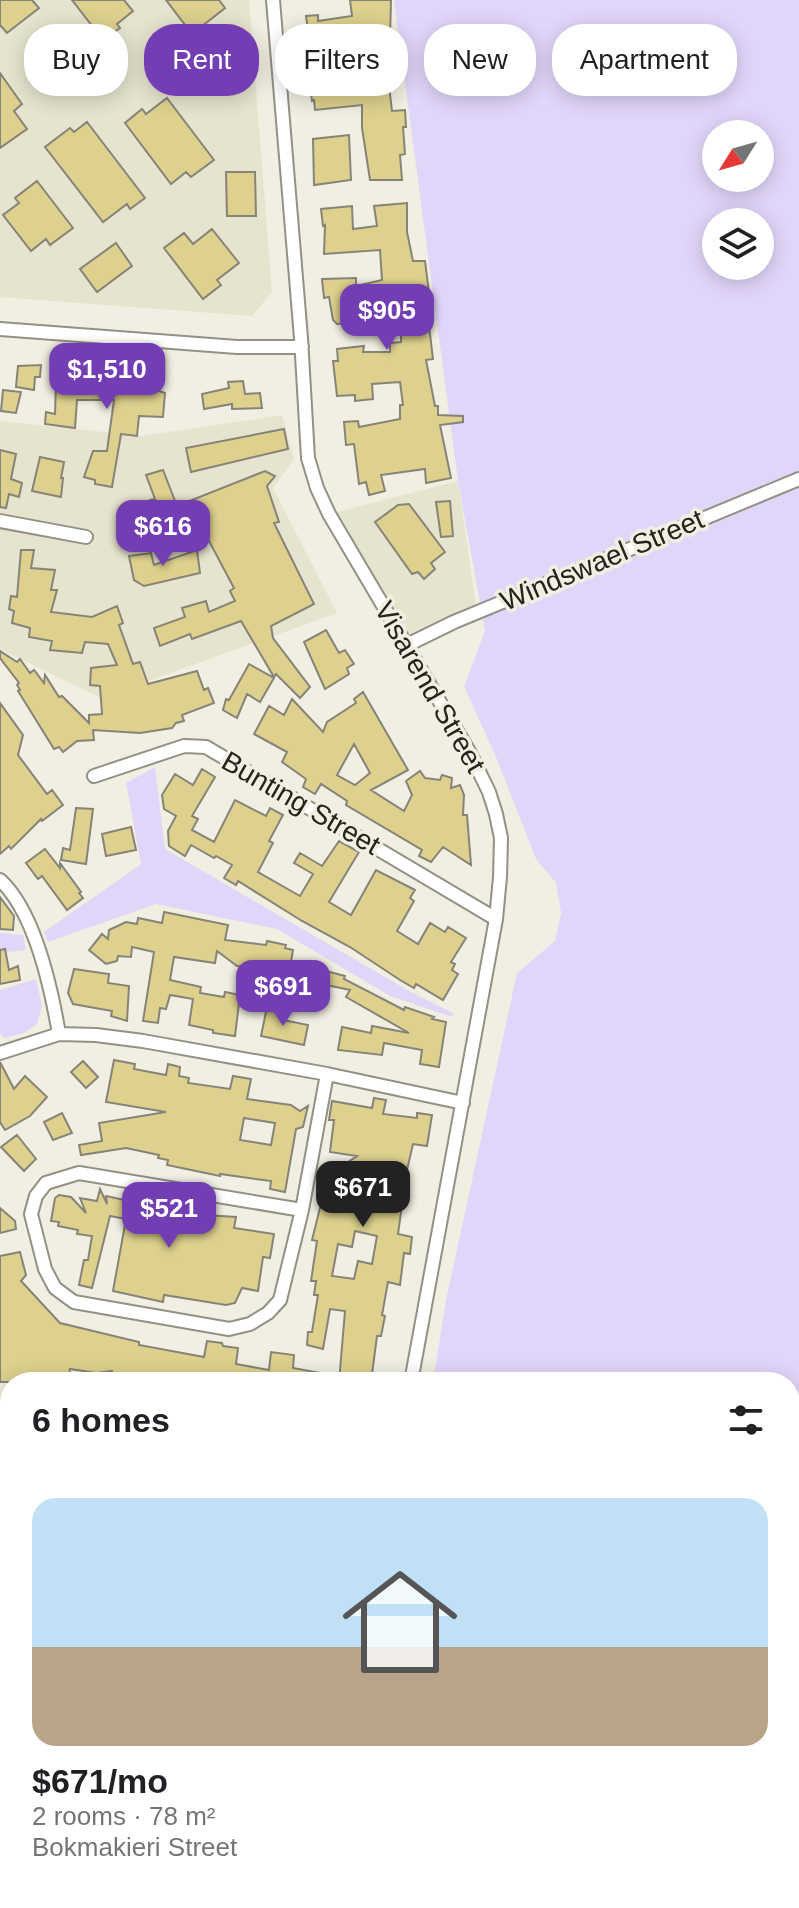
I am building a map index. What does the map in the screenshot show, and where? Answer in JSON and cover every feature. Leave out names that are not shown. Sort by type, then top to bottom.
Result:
[{"type":"street","name":"Visarend Street","points":[[273,0],[302,347],[308,458],[329,514],[470,753],[489,792],[501,838],[496,919],[413,1372]]},
{"type":"street","points":[[0,329],[237,347],[302,347]]},
{"type":"street","name":"Windswael Street","points":[[407,645],[466,617],[799,479]]},
{"type":"street","points":[[0,521],[86,537]]},
{"type":"street","name":"Bunting Street","points":[[94,776],[184,746],[206,747],[496,919]]},
{"type":"street","points":[[0,880],[12,891],[32,928],[59,1034]]},
{"type":"street","points":[[0,1053],[59,1034],[143,1041],[327,1074],[463,1103]]},
{"type":"street","points":[[302,1210],[79,1173],[46,1183],[36,1196],[31,1214],[45,1269],[55,1288],[74,1302],[229,1329],[250,1324],[268,1313],[280,1300],[302,1210],[327,1074]]},
{"type":"shaded area","points":[[0,0],[249,0],[251,24],[144,24],[144,96],[257,96],[272,292],[252,316],[0,297]]},
{"type":"shaded area","points":[[394,0],[799,0],[799,1372],[435,1372],[446,1300],[517,973],[555,941],[561,913],[556,883],[536,859],[464,686],[485,631],[458,481],[407,96],[408,24],[397,24]]},
{"type":"shaded area","points":[[282,415],[294,459],[273,488],[337,613],[101,698],[0,649],[0,421],[142,436]]},
{"type":"shaded area","points":[[458,481],[477,613],[407,645],[329,514]]},
{"type":"shaded area","points":[[155,767],[165,849],[411,992],[453,1013],[452,1017],[390,996],[277,929],[156,904],[48,942],[44,932],[141,864],[126,783]]},
{"type":"shaded area","points":[[0,933],[23,935],[26,950],[0,953]]},
{"type":"shaded area","points":[[36,979],[42,1006],[37,1024],[24,1033],[4,1038],[0,1033],[0,990]]},
{"type":"building","points":[[0,0],[32,0],[39,8],[7,33],[0,25]]},
{"type":"building","points":[[72,0],[124,0],[133,11],[117,24],[91,24]]},
{"type":"building","points":[[166,0],[219,0],[225,8],[205,24],[184,24]]},
{"type":"building","points":[[350,0],[391,0],[390,24],[307,24],[306,16],[318,15],[318,21],[352,16]]},
{"type":"building","points":[[0,73],[22,104],[14,111],[27,129],[0,148]]},
{"type":"building","points":[[311,96],[390,96],[392,111],[405,110],[405,154],[400,155],[402,180],[370,180],[362,128],[362,105],[315,110]]},
{"type":"building","points":[[167,98],[214,160],[191,177],[186,172],[171,184],[125,123],[142,109],[146,114]]},
{"type":"building","points":[[87,122],[145,198],[130,209],[127,204],[103,222],[45,147],[70,128],[74,132]]},
{"type":"building","points":[[349,135],[351,180],[314,185],[313,139]]},
{"type":"building","points":[[226,172],[255,172],[256,216],[227,216]]},
{"type":"building","points":[[37,181],[73,228],[50,245],[46,239],[31,251],[3,215],[19,203],[15,198]]},
{"type":"building","points":[[407,203],[407,232],[413,261],[425,261],[429,293],[425,293],[433,359],[426,360],[435,406],[438,406],[438,415],[463,416],[463,422],[440,425],[451,478],[426,483],[425,469],[381,475],[385,491],[369,495],[366,482],[359,484],[354,444],[346,445],[344,422],[358,421],[359,427],[400,419],[400,405],[403,405],[400,382],[372,384],[373,399],[355,401],[355,395],[337,396],[333,361],[338,361],[337,349],[364,346],[363,352],[390,352],[390,343],[401,342],[401,332],[405,332],[403,321],[413,321],[409,289],[372,291],[372,304],[357,306],[358,316],[350,316],[351,323],[337,324],[333,320],[329,297],[324,298],[322,279],[356,278],[356,286],[382,280],[380,250],[324,254],[325,225],[321,209],[352,206],[353,229],[377,226],[374,206]]},
{"type":"building","points":[[212,229],[239,263],[217,280],[221,285],[203,299],[164,248],[184,233],[193,244]]},
{"type":"building","points":[[116,243],[132,266],[97,292],[80,269]]},
{"type":"building","points":[[41,365],[40,377],[35,377],[34,390],[16,387],[18,366]]},
{"type":"building","points":[[121,365],[137,365],[135,383],[165,393],[163,417],[139,416],[137,436],[121,434],[112,487],[95,484],[95,480],[84,477],[93,451],[107,451],[114,400],[77,400],[75,428],[45,424],[46,412],[55,414],[56,382],[65,384],[65,376],[81,379],[82,369],[120,372]]},
{"type":"building","points":[[243,381],[245,394],[260,393],[262,408],[232,409],[232,404],[204,409],[202,394],[229,388],[228,382]]},
{"type":"building","points":[[3,390],[21,392],[16,413],[1,411]]},
{"type":"building","points":[[284,429],[288,449],[191,472],[186,448]]},
{"type":"building","points":[[0,450],[16,454],[11,479],[22,483],[19,497],[9,494],[6,508],[0,507]]},
{"type":"building","points":[[40,457],[64,462],[61,497],[32,491]]},
{"type":"building","points":[[163,470],[177,506],[265,471],[275,476],[267,486],[279,522],[274,523],[314,604],[271,626],[273,638],[310,687],[300,698],[276,674],[274,677],[241,621],[192,639],[190,634],[160,646],[154,628],[185,617],[182,608],[206,601],[209,612],[235,601],[230,591],[234,588],[191,507],[193,522],[166,531],[159,511],[154,512],[150,500],[155,499],[146,475]]},
{"type":"building","points":[[450,501],[453,536],[441,537],[436,502]]},
{"type":"building","points":[[409,504],[445,552],[431,563],[435,569],[424,579],[418,572],[412,574],[375,522],[398,505]]},
{"type":"building","points":[[21,550],[34,550],[31,568],[55,570],[51,590],[57,590],[51,612],[92,617],[117,606],[123,623],[119,625],[133,664],[140,662],[148,684],[197,671],[204,690],[208,688],[214,703],[182,715],[184,721],[172,728],[140,733],[93,730],[94,740],[77,741],[63,752],[59,747],[54,749],[18,691],[19,683],[0,658],[0,651],[17,662],[20,659],[30,673],[34,670],[44,683],[45,675],[59,697],[62,696],[89,723],[89,715],[102,714],[100,686],[90,685],[91,668],[117,665],[108,644],[85,642],[82,653],[50,650],[52,641],[29,637],[30,628],[12,623],[14,611],[9,609],[11,596],[17,597]]},
{"type":"building","points":[[197,550],[200,573],[144,586],[134,580],[129,556],[151,553],[154,565]]},
{"type":"building","points":[[326,630],[339,653],[345,650],[354,664],[347,668],[349,674],[325,689],[304,642]]},
{"type":"building","points":[[249,664],[274,678],[260,702],[247,694],[237,718],[223,710],[226,699],[229,700]]},
{"type":"building","points":[[363,692],[408,770],[371,790],[404,811],[412,795],[406,781],[420,771],[425,778],[440,780],[442,775],[452,778],[451,788],[460,785],[464,795],[463,815],[467,815],[471,865],[443,847],[431,862],[419,856],[422,850],[346,805],[347,801],[321,784],[315,794],[303,787],[306,779],[282,762],[287,752],[254,734],[269,706],[284,715],[292,699],[323,732],[327,722],[356,703],[354,699]],"holes":[[[354,744],[370,773],[355,785],[337,775]]]},
{"type":"building","points":[[0,703],[23,735],[18,755],[47,794],[52,790],[63,805],[41,819],[11,849],[9,846],[0,854]]},
{"type":"building","points":[[202,769],[215,777],[192,816],[198,819],[192,830],[214,842],[235,800],[266,816],[270,808],[283,815],[258,872],[300,896],[313,874],[294,863],[300,853],[322,866],[339,841],[359,852],[329,902],[351,915],[376,870],[415,890],[410,898],[414,901],[397,931],[418,944],[430,923],[445,932],[448,927],[466,938],[451,962],[455,964],[452,970],[458,974],[443,1000],[416,984],[414,988],[400,980],[238,881],[236,885],[224,878],[232,865],[216,856],[214,858],[191,845],[185,856],[169,846],[168,831],[176,816],[164,809],[162,795],[175,774],[193,785]]},
{"type":"building","points":[[76,808],[93,809],[86,864],[61,860],[63,848],[70,850]]},
{"type":"building","points":[[131,827],[136,850],[106,856],[102,834]]},
{"type":"building","points":[[45,849],[60,868],[60,863],[81,892],[83,898],[67,910],[42,876],[38,879],[26,863]]},
{"type":"building","points":[[0,897],[14,916],[13,930],[0,929]]},
{"type":"building","points":[[164,912],[228,925],[225,940],[266,945],[267,941],[286,945],[285,948],[293,950],[291,962],[345,976],[344,979],[404,1010],[405,1007],[446,1022],[439,1067],[420,1064],[422,1050],[384,1043],[382,1055],[338,1050],[342,1027],[371,1033],[372,1026],[409,1033],[346,997],[350,990],[317,983],[316,990],[300,987],[302,978],[267,969],[237,966],[217,951],[215,963],[174,957],[170,980],[201,987],[200,993],[224,997],[225,992],[240,995],[235,1036],[189,1025],[193,999],[170,995],[166,1009],[160,1008],[158,1023],[143,1021],[154,952],[132,947],[131,957],[118,956],[117,961],[106,964],[89,950],[102,934],[108,939],[109,930],[126,922],[137,924],[138,918],[162,923]]},
{"type":"building","points":[[5,949],[9,970],[18,966],[20,980],[0,984],[0,950]]},
{"type":"building","points":[[74,969],[109,974],[108,983],[129,986],[127,1021],[111,1016],[112,1011],[73,1004],[68,993]]},
{"type":"building","points":[[267,1007],[285,1011],[283,1020],[308,1025],[304,1045],[261,1036]]},
{"type":"building","points":[[114,1060],[135,1064],[134,1069],[166,1075],[168,1064],[180,1067],[179,1076],[189,1078],[188,1083],[230,1089],[233,1076],[251,1079],[247,1099],[291,1105],[300,1111],[308,1106],[303,1127],[296,1129],[285,1192],[270,1189],[271,1181],[220,1176],[167,1165],[168,1160],[158,1158],[159,1155],[126,1148],[81,1155],[79,1145],[102,1141],[99,1123],[166,1112],[106,1102]],"holes":[[[244,1118],[275,1123],[271,1145],[240,1140]]]},
{"type":"building","points":[[83,1061],[98,1077],[86,1088],[71,1072]]},
{"type":"building","points":[[0,1062],[14,1089],[25,1076],[47,1097],[30,1116],[5,1130],[0,1122]]},
{"type":"building","points":[[374,1098],[386,1100],[383,1114],[417,1118],[417,1113],[432,1115],[427,1146],[413,1144],[406,1174],[409,1174],[406,1190],[400,1188],[398,1234],[412,1237],[410,1254],[404,1253],[400,1285],[388,1282],[382,1315],[385,1316],[381,1336],[377,1336],[372,1372],[340,1372],[345,1311],[330,1309],[323,1349],[307,1345],[318,1295],[314,1295],[316,1281],[311,1281],[317,1241],[312,1240],[323,1196],[332,1197],[336,1170],[357,1156],[330,1152],[334,1120],[329,1120],[332,1101],[372,1108]],"holes":[[[355,1231],[377,1236],[372,1264],[358,1261],[354,1279],[332,1276],[338,1244],[352,1247]]]},
{"type":"building","points":[[62,1113],[72,1133],[53,1140],[44,1122]]},
{"type":"building","points":[[17,1135],[36,1159],[24,1171],[1,1147]]},
{"type":"building","points":[[100,1189],[107,1204],[106,1196],[189,1214],[236,1217],[234,1228],[274,1234],[270,1258],[263,1257],[258,1291],[242,1288],[235,1303],[226,1305],[164,1295],[163,1302],[113,1291],[126,1219],[110,1216],[92,1288],[79,1285],[92,1236],[77,1234],[78,1230],[58,1226],[59,1222],[51,1221],[55,1198],[59,1195],[71,1197],[86,1213],[80,1198],[97,1201]]},
{"type":"building","points":[[0,1208],[15,1221],[16,1229],[0,1233]]},
{"type":"building","points":[[20,1252],[26,1275],[21,1281],[60,1323],[139,1342],[139,1345],[204,1357],[207,1341],[222,1343],[223,1346],[238,1348],[236,1364],[269,1370],[271,1352],[294,1355],[293,1368],[315,1372],[90,1372],[70,1369],[70,1372],[0,1372],[0,1256]]}]
